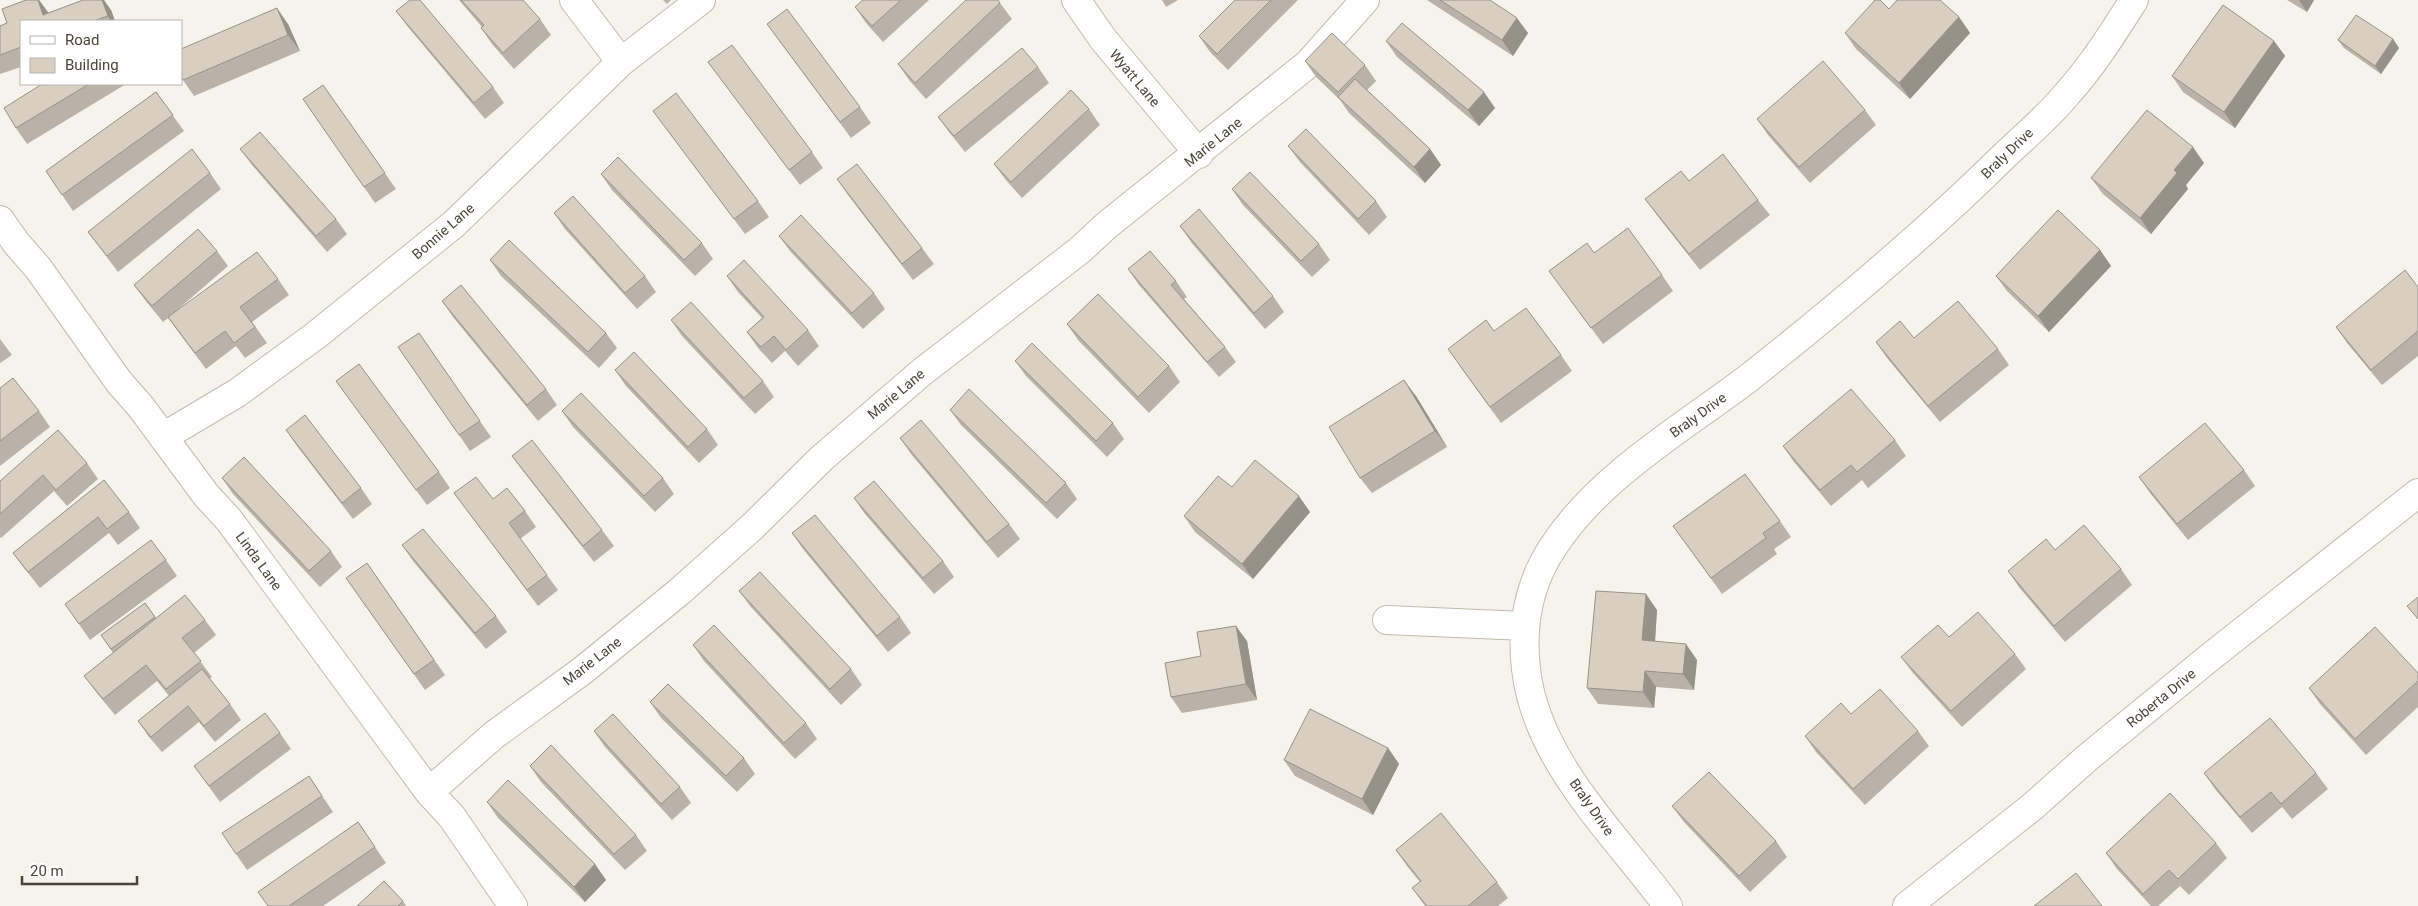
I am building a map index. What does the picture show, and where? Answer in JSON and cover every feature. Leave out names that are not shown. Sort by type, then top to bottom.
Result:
[{"type":"street","points":[[574,0],[621,62]]},
{"type":"street","name":"Bonnie Lane","points":[[163,437],[237,392],[300,347],[454,224],[621,62],[701,0]]},
{"type":"street","name":"Wyatt Lane","points":[[1076,0],[1103,39],[1198,154]]},
{"type":"street","name":"Marie Lane","points":[[429,792],[494,735],[582,670],[679,592],[752,527],[822,458],[922,372],[1080,250],[1107,225],[1308,64],[1365,0]]},
{"type":"street","name":"Braly Drive","points":[[1668,906],[1613,838],[1555,754],[1537,712],[1526,670],[1525,626],[1533,584],[1552,547],[1580,512],[1620,475],[1805,334],[1958,202],[2066,96],[2099,55],[2134,0]]},
{"type":"street","name":"Linda Lane","points":[[0,220],[16,244],[38,268],[119,382],[206,495],[229,520],[429,792],[452,817],[513,906]]},
{"type":"street","name":"Roberta Drive","points":[[1907,906],[2032,807],[2087,758],[2209,658],[2418,493]]},
{"type":"street","points":[[1387,620],[1525,626]]},
{"type":"building","points":[[26,0],[38,0],[43,15],[83,0],[102,0],[108,16],[96,20],[20,20],[20,47],[0,55],[0,26],[7,23],[2,9]]},
{"type":"building","points":[[410,0],[420,0],[493,87],[474,103],[396,11]]},
{"type":"building","points":[[461,0],[523,0],[540,19],[503,53],[481,28],[484,25]]},
{"type":"building","points":[[863,0],[901,0],[872,26],[855,7]]},
{"type":"building","points":[[966,0],[998,0],[1000,3],[915,83],[898,64]]},
{"type":"building","points":[[1235,0],[1271,0],[1217,54],[1199,36]]},
{"type":"building","points":[[1440,0],[1490,0],[1517,18],[1502,40]]},
{"type":"building","points":[[1875,0],[1880,0],[1889,9],[1897,0],[1940,0],[1959,17],[1899,83],[1845,33]]},
{"type":"building","points":[[2223,5],[2274,41],[2224,112],[2172,76]]},
{"type":"building","points":[[277,8],[288,35],[183,80],[182,49]]},
{"type":"building","points":[[787,9],[860,107],[840,122],[767,24]]},
{"type":"building","points":[[2356,15],[2393,39],[2375,66],[2338,40]]},
{"type":"building","points":[[1402,23],[1484,92],[1468,110],[1386,41]]},
{"type":"building","points":[[1332,33],[1365,65],[1338,92],[1305,61]]},
{"type":"building","points":[[732,45],[812,152],[789,170],[708,62]]},
{"type":"building","points":[[1022,48],[1038,67],[954,136],[938,117]]},
{"type":"building","points":[[1823,61],[1865,110],[1799,167],[1757,119]]},
{"type":"building","points":[[1355,79],[1430,149],[1414,167],[1338,97]]},
{"type":"building","points":[[40,85],[87,85],[16,128],[4,108]]},
{"type":"building","points":[[323,85],[385,173],[364,187],[303,99]]},
{"type":"building","points":[[1071,90],[1089,109],[1011,182],[994,164]]},
{"type":"building","points":[[156,92],[173,115],[62,195],[46,171]]},
{"type":"building","points":[[676,93],[758,201],[734,219],[653,111]]},
{"type":"building","points":[[2147,110],[2193,147],[2174,170],[2177,173],[2140,218],[2091,178]]},
{"type":"building","points":[[1306,129],[1376,201],[1358,219],[1288,146]]},
{"type":"building","points":[[260,132],[336,219],[316,236],[240,149]]},
{"type":"building","points":[[192,149],[210,173],[107,256],[88,232]]},
{"type":"building","points":[[1723,154],[1758,200],[1689,254],[1645,199],[1681,171],[1689,181]]},
{"type":"building","points":[[618,157],[702,243],[684,260],[601,174]]},
{"type":"building","points":[[857,164],[922,248],[902,264],[837,179]]},
{"type":"building","points":[[1250,172],[1319,244],[1301,261],[1232,189]]},
{"type":"building","points":[[573,196],[645,276],[625,293],[554,213]]},
{"type":"building","points":[[1199,209],[1273,296],[1254,313],[1180,226]]},
{"type":"building","points":[[2058,210],[2100,250],[2038,316],[1996,276]]},
{"type":"building","points":[[801,215],[874,293],[852,313],[779,236]]},
{"type":"building","points":[[1628,228],[1662,275],[1591,328],[1549,271],[1587,243],[1594,253]]},
{"type":"building","points":[[198,229],[217,251],[152,306],[134,285]]},
{"type":"building","points":[[509,240],[606,333],[588,352],[490,260]]},
{"type":"building","points":[[1150,251],[1176,281],[1171,285],[1225,347],[1207,362],[1128,269]]},
{"type":"building","points":[[257,252],[278,279],[240,307],[255,327],[234,343],[225,331],[195,353],[168,317]]},
{"type":"building","points":[[744,260],[808,330],[786,350],[774,336],[761,347],[747,332],[764,317],[727,276]]},
{"type":"building","points":[[2405,270],[2418,287],[2418,331],[2371,370],[2336,327]]},
{"type":"building","points":[[461,285],[546,389],[527,405],[442,301]]},
{"type":"building","points":[[1098,294],[1169,366],[1138,397],[1067,324]]},
{"type":"building","points":[[1958,301],[1998,349],[1928,406],[1876,342],[1900,321],[1914,338]]},
{"type":"building","points":[[691,302],[763,381],[744,398],[671,320]]},
{"type":"building","points":[[1526,308],[1561,355],[1490,407],[1448,349],[1486,320],[1494,331]]},
{"type":"building","points":[[419,333],[480,421],[459,435],[398,347]]},
{"type":"building","points":[[1032,343],[1113,423],[1096,441],[1015,361]]},
{"type":"building","points":[[634,352],[707,429],[688,447],[615,370]]},
{"type":"building","points":[[359,364],[439,472],[416,490],[336,381]]},
{"type":"building","points":[[13,378],[39,411],[0,441],[0,388]]},
{"type":"building","points":[[1404,380],[1435,431],[1360,478],[1329,427]]},
{"type":"building","points":[[969,389],[1066,483],[1046,503],[950,410]]},
{"type":"building","points":[[1851,389],[1895,440],[1857,472],[1851,465],[1820,490],[1783,446]]},
{"type":"building","points":[[581,393],[663,478],[644,496],[562,411]]},
{"type":"building","points":[[305,415],[361,488],[342,503],[286,430]]},
{"type":"building","points":[[921,420],[1009,524],[987,542],[900,438]]},
{"type":"building","points":[[2205,423],[2244,470],[2177,524],[2139,477]]},
{"type":"building","points":[[58,430],[87,463],[56,490],[43,475],[0,514],[0,481]]},
{"type":"building","points":[[532,440],[602,530],[583,546],[512,456]]},
{"type":"building","points":[[244,457],[331,551],[309,571],[222,478]]},
{"type":"building","points":[[1255,460],[1299,496],[1242,564],[1184,516],[1218,476],[1232,487]]},
{"type":"building","points":[[1745,474],[1780,521],[1763,533],[1766,538],[1711,578],[1673,526]]},
{"type":"building","points":[[476,477],[493,499],[507,488],[525,511],[509,523],[547,575],[527,590],[454,493]]},
{"type":"building","points":[[104,480],[129,512],[107,529],[98,517],[28,572],[13,553]]},
{"type":"building","points":[[874,481],[943,561],[923,578],[854,498]]},
{"type":"building","points":[[815,515],[900,617],[877,636],[792,533]]},
{"type":"building","points":[[2084,525],[2121,569],[2054,626],[2008,571],[2046,539],[2055,550]]},
{"type":"building","points":[[423,529],[496,616],[475,633],[402,545]]},
{"type":"building","points":[[151,540],[166,560],[79,624],[65,604]]},
{"type":"building","points":[[367,563],[434,660],[414,674],[346,578]]},
{"type":"building","points":[[760,572],[851,669],[830,689],[739,591]]},
{"type":"building","points":[[1596,591],[1646,594],[1642,640],[1686,644],[1683,674],[1645,671],[1643,692],[1587,688]]},
{"type":"building","points":[[185,595],[205,620],[182,638],[201,661],[166,689],[146,665],[103,699],[84,676]]},
{"type":"building","points":[[2418,597],[2418,619],[2407,606]]},
{"type":"building","points":[[145,603],[155,617],[111,649],[101,635]]},
{"type":"building","points":[[1978,612],[2015,654],[1951,711],[1901,657],[1938,625],[1949,637]]},
{"type":"building","points":[[714,625],[806,723],[784,743],[693,645]]},
{"type":"building","points":[[1236,626],[1246,684],[1171,697],[1165,663],[1201,656],[1197,632]]},
{"type":"building","points":[[2375,627],[2418,673],[2418,681],[2355,739],[2309,688]]},
{"type":"building","points":[[202,669],[230,704],[204,726],[188,706],[151,737],[138,721]]},
{"type":"building","points":[[668,684],[744,758],[726,776],[650,702]]},
{"type":"building","points":[[1880,689],[1918,731],[1853,789],[1805,736],[1841,703],[1851,714]]},
{"type":"building","points":[[1310,709],[1388,748],[1362,799],[1284,760]]},
{"type":"building","points":[[265,713],[280,733],[209,786],[194,766]]},
{"type":"building","points":[[613,714],[680,787],[661,804],[594,731]]},
{"type":"building","points":[[2270,718],[2316,773],[2281,804],[2271,792],[2240,817],[2204,773]]},
{"type":"building","points":[[551,745],[636,835],[614,854],[530,766]]},
{"type":"building","points":[[1709,772],[1776,841],[1739,876],[1672,806]]},
{"type":"building","points":[[309,776],[322,796],[236,854],[222,833]]},
{"type":"building","points":[[508,780],[595,864],[574,887],[487,802]]},
{"type":"building","points":[[2170,793],[2216,843],[2178,879],[2169,870],[2143,894],[2106,853]]},
{"type":"building","points":[[1441,813],[1497,882],[1468,906],[1427,906],[1412,888],[1421,881],[1396,850]]},
{"type":"building","points":[[358,822],[375,847],[289,906],[268,906],[258,892]]},
{"type":"building","points":[[2076,873],[2102,906],[2034,906]]},
{"type":"building","points":[[384,881],[403,901],[398,906],[357,906]]}]
